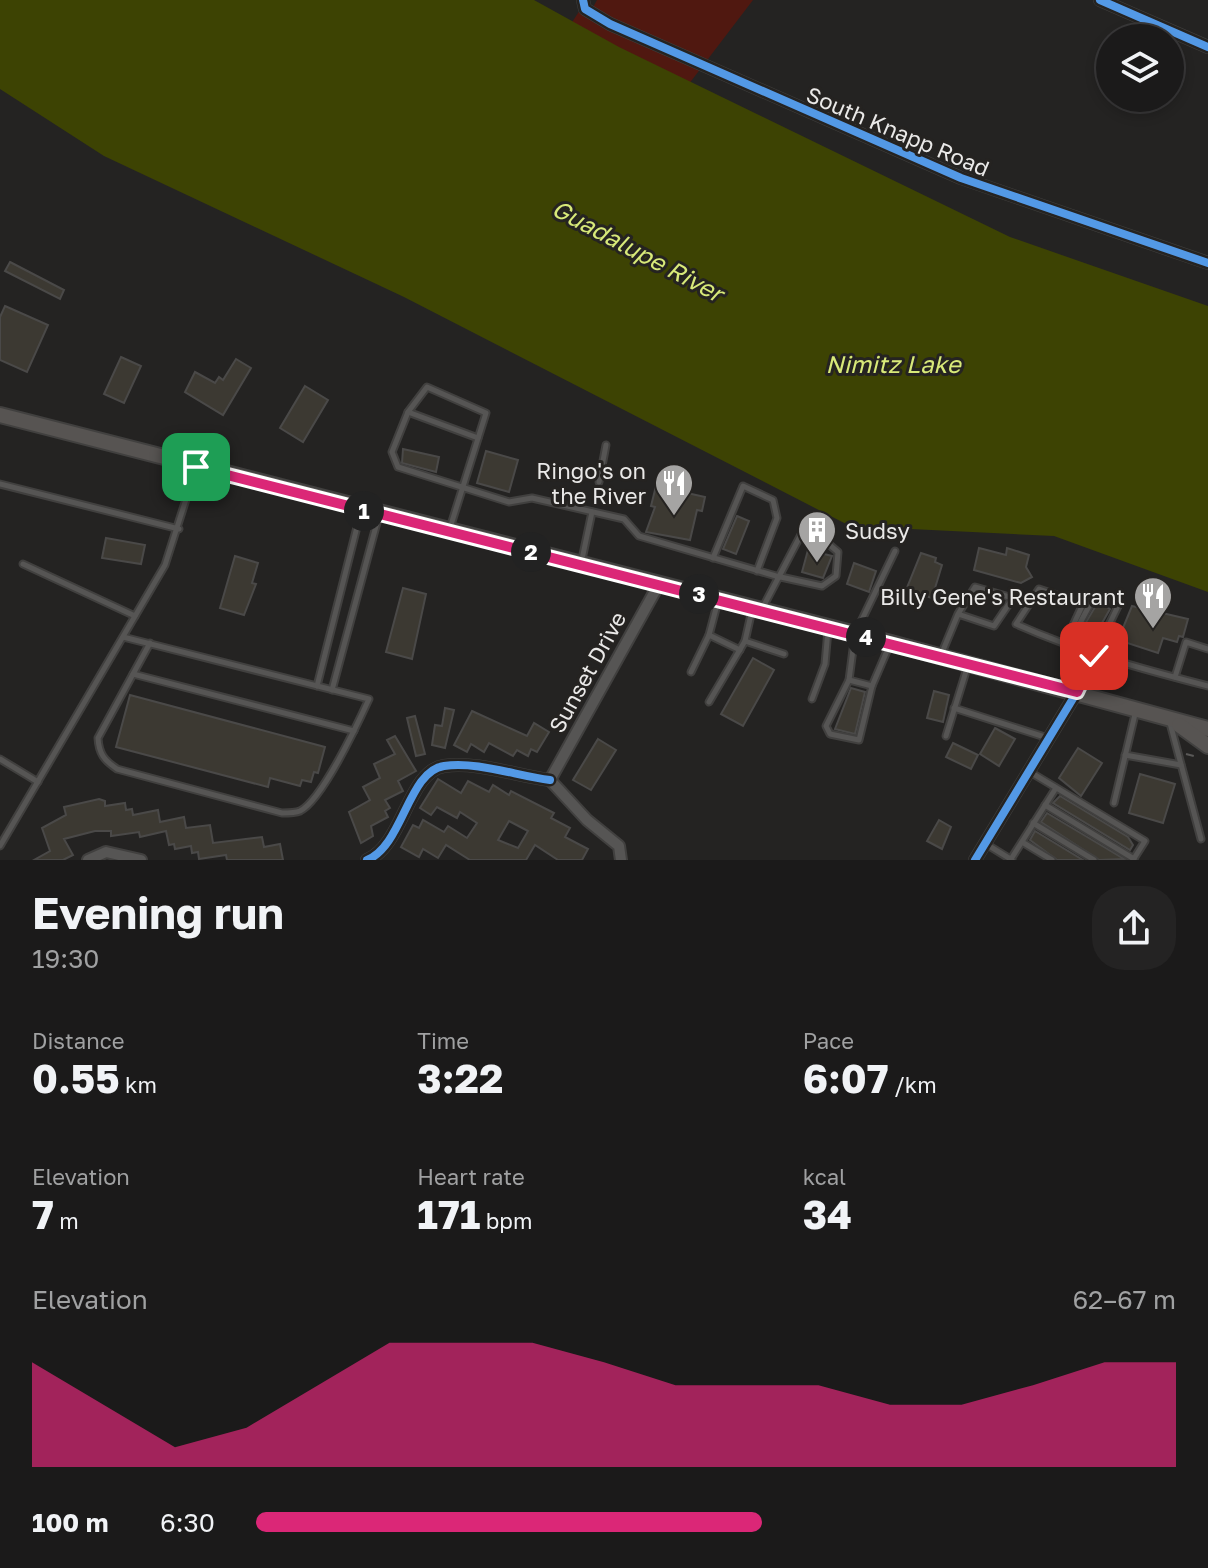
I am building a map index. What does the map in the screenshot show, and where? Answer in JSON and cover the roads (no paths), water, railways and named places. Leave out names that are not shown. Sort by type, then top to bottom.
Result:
[{"type":"main road","points":[[0,415],[379,515],[891,643],[1208,729]]},
{"type":"main road","points":[[1169,718],[1208,746]]},
{"type":"street","points":[[1100,0],[1208,47]]},
{"type":"street","name":"South Knapp Road","points":[[584,4],[640,38],[961,178],[1208,263]]},
{"type":"street","name":"Sunset Drive","points":[[550,780],[659,584]]},
{"type":"street","points":[[975,860],[1077,692]]},
{"type":"street","points":[[367,860],[381,857],[424,779],[438,767],[456,765],[550,780],[587,820],[619,846],[621,860]]},
{"type":"street","points":[[88,860],[106,852],[141,860]]},
{"type":"lane","points":[[449,532],[463,487],[478,438],[486,413],[427,387],[408,412],[392,452],[398,467],[463,487],[509,502],[532,498],[624,519],[639,536],[757,571],[776,576],[822,586],[836,576],[838,552],[806,525],[776,576],[757,609],[745,641],[709,702]]},
{"type":"lane","points":[[408,412],[478,438]]},
{"type":"lane","points":[[599,482],[606,445]]},
{"type":"lane","points":[[0,846],[165,565],[179,529],[196,467]]},
{"type":"lane","points":[[0,484],[179,529]]},
{"type":"lane","points":[[713,558],[743,486],[773,500],[777,518],[757,571]]},
{"type":"lane","points":[[317,686],[361,510]]},
{"type":"lane","points":[[581,565],[592,512]]},
{"type":"lane","points":[[332,690],[379,515]]},
{"type":"lane","points":[[891,643],[872,686],[859,740],[830,734],[826,726],[849,680],[855,634],[895,551]]},
{"type":"lane","points":[[23,564],[135,616]]},
{"type":"lane","points":[[940,656],[958,614],[975,587],[1013,598],[994,626],[958,614]]},
{"type":"lane","points":[[1064,645],[1083,604],[1039,589],[1016,624],[1064,645],[1094,656],[1208,686]]},
{"type":"lane","points":[[1071,629],[1079,625],[1095,595],[1120,602],[1077,692]]},
{"type":"lane","points":[[691,672],[709,635],[718,599]]},
{"type":"lane","points":[[812,699],[825,664],[829,627]]},
{"type":"lane","points":[[709,635],[740,650]]},
{"type":"lane","points":[[123,637],[150,643],[369,699],[354,731],[308,805],[294,813],[282,813],[117,769],[105,761],[99,752],[98,738],[150,643]]},
{"type":"lane","points":[[745,641],[784,654]]},
{"type":"lane","points":[[1175,677],[1186,642],[1208,649]]},
{"type":"lane","points":[[946,736],[969,664]]},
{"type":"lane","points":[[133,674],[354,731]]},
{"type":"lane","points":[[849,680],[872,686]]},
{"type":"lane","points":[[954,708],[1049,738]]},
{"type":"lane","points":[[1114,803],[1137,709]]},
{"type":"lane","points":[[1169,718],[1201,839]]},
{"type":"lane","points":[[1125,755],[1181,765]]},
{"type":"lane","points":[[0,759],[38,782]]},
{"type":"lane","points":[[1029,771],[1145,841],[1133,860],[1045,805]]},
{"type":"lane","points":[[985,844],[1011,860],[1056,788]]},
{"type":"lane","points":[[1033,823],[1094,860]]},
{"type":"lane","points":[[1022,842],[1052,860]]},
{"type":"water","name":"Nimitz Lake","points":[[0,0],[534,0],[619,47],[1010,237],[1208,306],[1208,592],[1054,536],[850,526],[404,297],[104,156],[0,89]]},
{"type":"place","name":"Ringo's on the River","points":[[674,517]]},
{"type":"place","name":"Sudsy","points":[[817,564]]},
{"type":"place","name":"Billy Gene's Restaurant","points":[[1153,630]]},
{"type":"water label","name":"Guadalupe River","points":[[638,250]]}]
